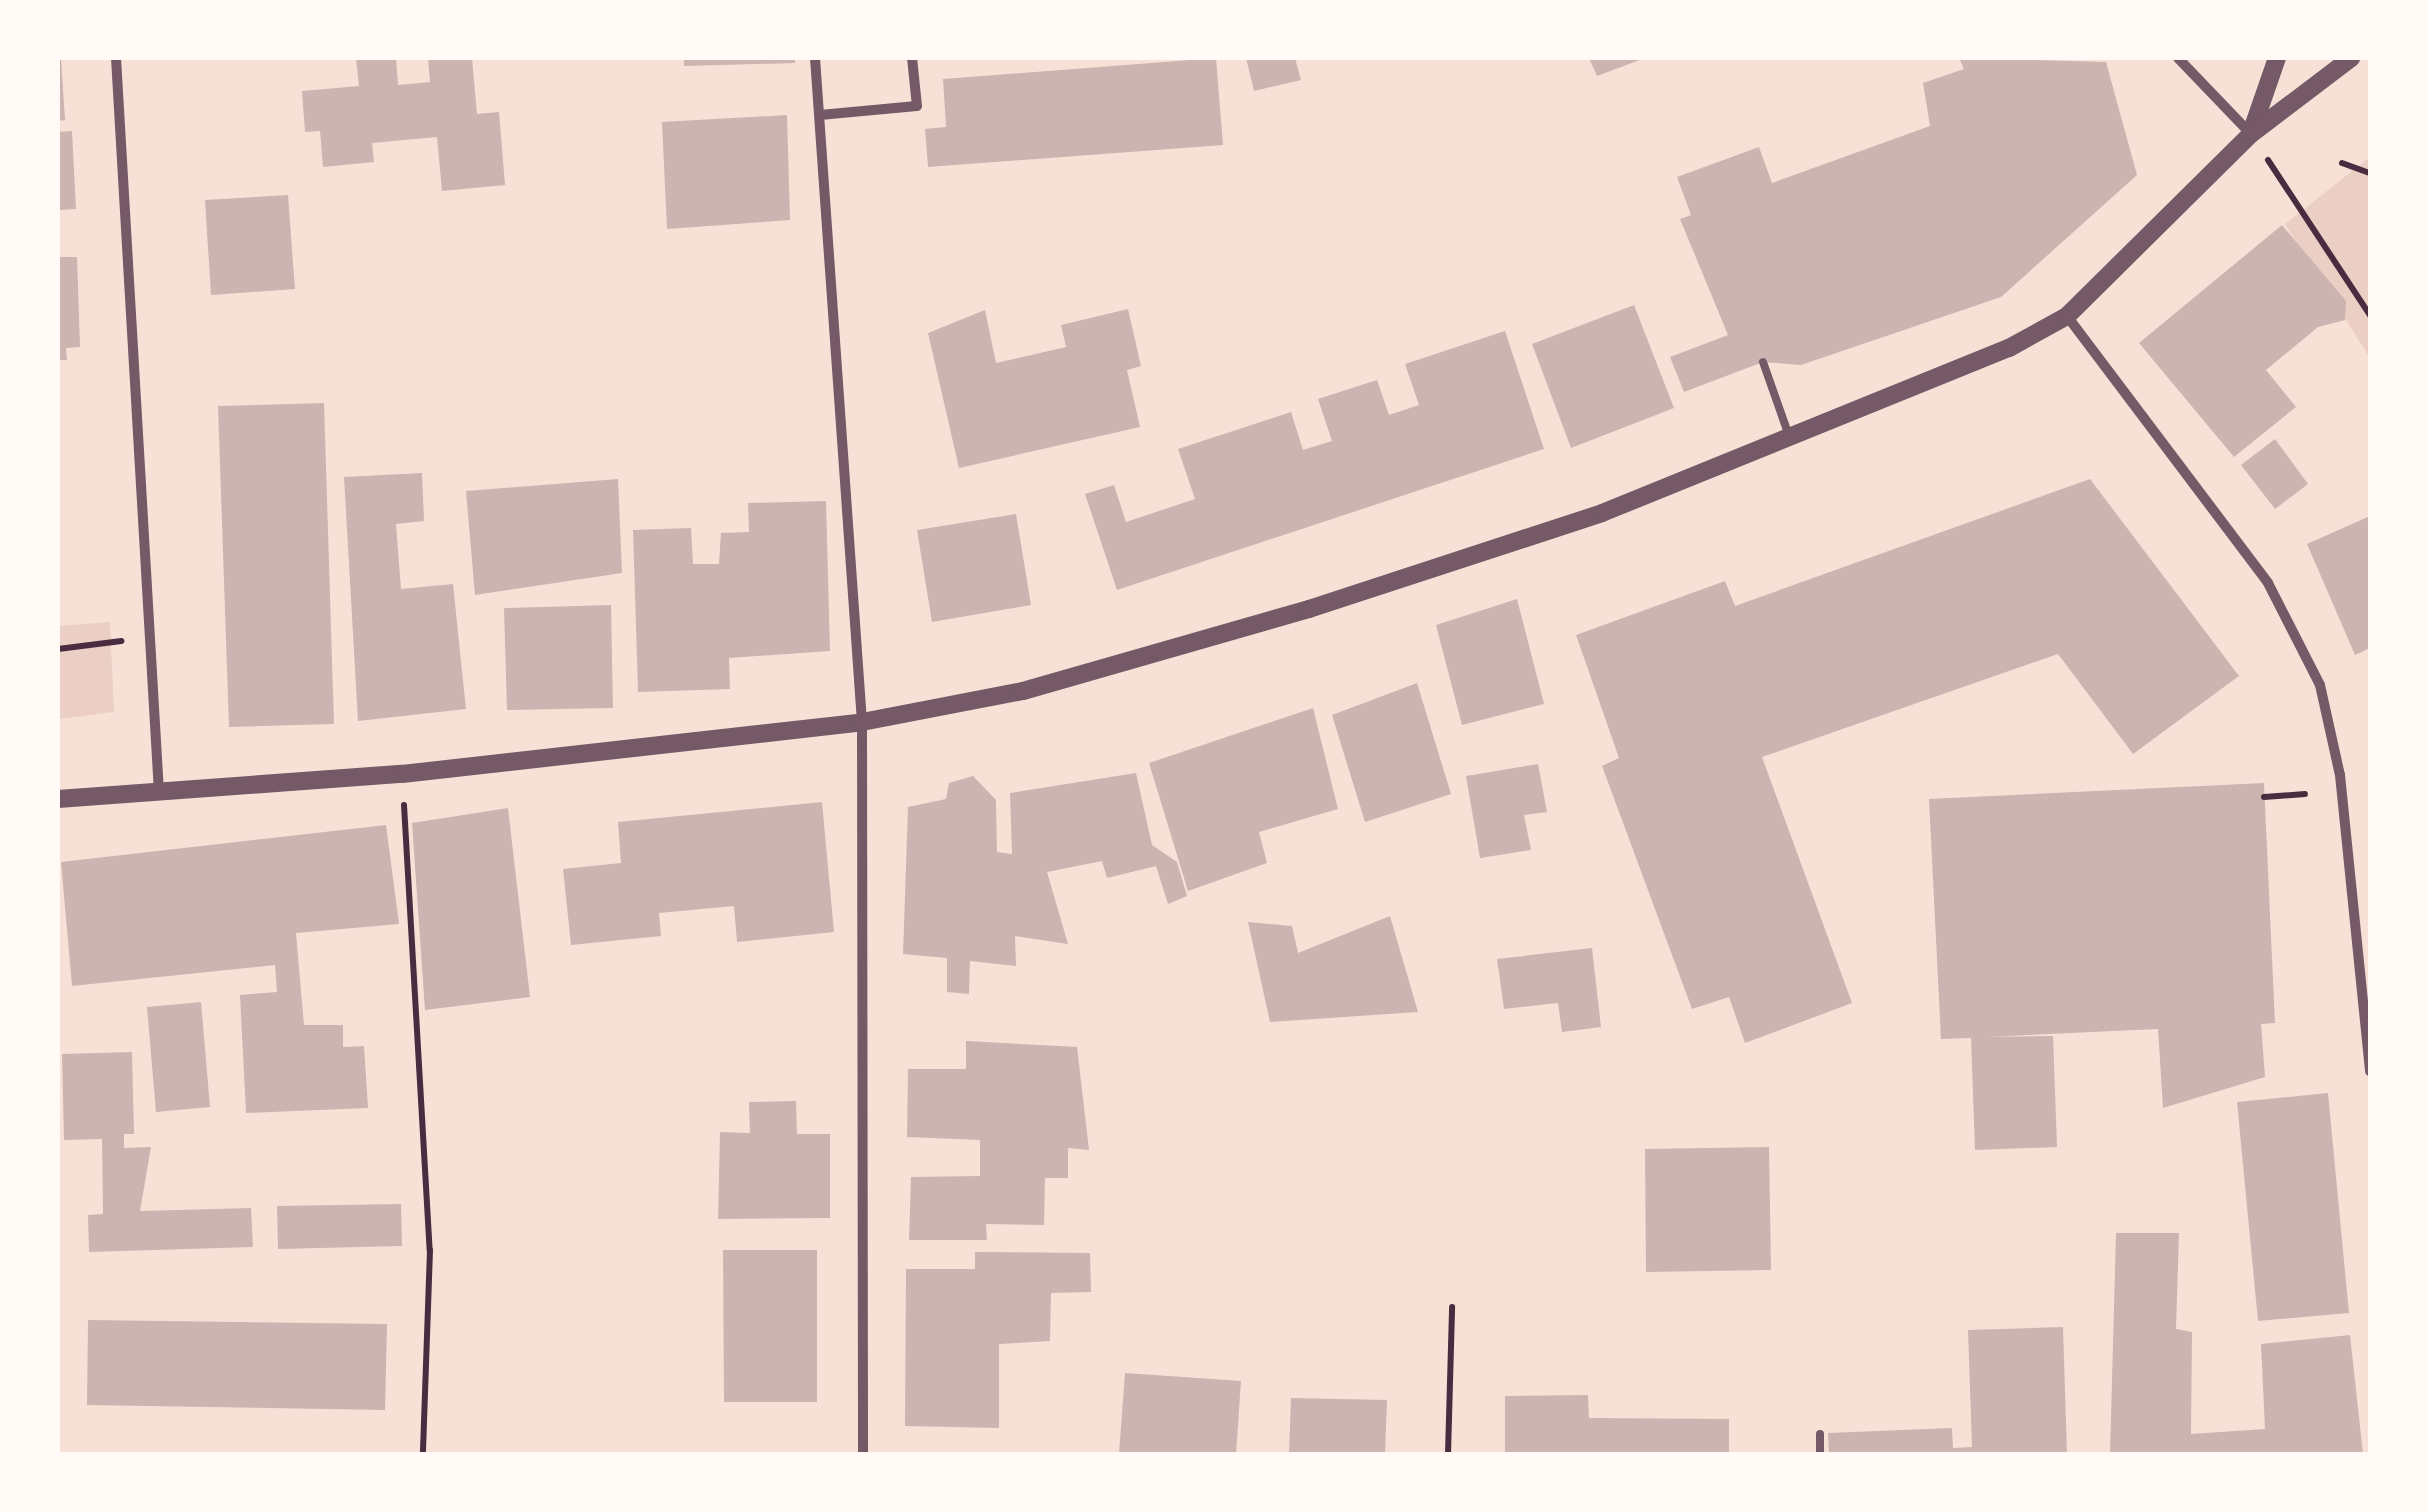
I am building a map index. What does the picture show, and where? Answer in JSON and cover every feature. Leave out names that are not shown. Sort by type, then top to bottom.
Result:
[{"type":"street","points":[[116,58],[158,792]]},
{"type":"street","points":[[814,58],[862,722],[863,1454]]},
{"type":"street","points":[[820,115],[916,106],[912,58]]},
{"type":"street","points":[[2178,58],[2251,134]]},
{"type":"street","points":[[2251,134],[2277,58]]},
{"type":"street","points":[[58,799],[402,774],[862,722],[1022,691],[1309,609],[1790,440],[2067,316],[2251,134],[2351,58]]},
{"type":"street","points":[[2067,316],[2268,583],[2320,685],[2340,775],[2370,1071]]},
{"type":"lane","points":[[1763,362],[1790,440]]},
{"type":"lane","points":[[1820,1434],[1820,1454]]},
{"type":"path","points":[[2251,134],[2370,315]]},
{"type":"path","points":[[2342,163],[2370,173]]},
{"type":"path","points":[[58,649],[150,637]]},
{"type":"path","points":[[402,774],[430,1250],[423,1454]]},
{"type":"path","points":[[2264,797],[2305,794]]},
{"type":"path","points":[[1448,1454],[1452,1307]]},
{"type":"shaded area","points":[[2370,157],[2370,358],[2285,224]]},
{"type":"shaded area","points":[[110,622],[114,712],[58,719],[58,626]]},
{"type":"building","points":[[58,58],[65,120],[58,121]]},
{"type":"building","points":[[356,58],[396,58],[398,85],[430,82],[428,58],[472,58],[477,114],[499,112],[505,185],[442,191],[437,137],[372,143],[374,162],[323,167],[320,131],[305,132],[302,91],[359,86]]},
{"type":"building","points":[[684,58],[795,58],[795,63],[684,66]]},
{"type":"building","points":[[1216,58],[1223,145],[928,167],[925,129],[946,127],[943,79]]},
{"type":"building","points":[[1246,58],[1295,58],[1301,80],[1254,91]]},
{"type":"building","points":[[1589,58],[1645,58],[1597,76]]},
{"type":"building","points":[[1959,58],[2106,62],[2137,175],[2001,297],[1801,365],[1763,362],[1684,392],[1670,357],[1728,335],[1680,219],[1691,215],[1677,177],[1759,147],[1772,183],[1930,126],[1923,83],[1964,69]]},
{"type":"building","points":[[787,115],[790,220],[667,229],[662,122]]},
{"type":"building","points":[[72,131],[76,209],[58,210],[58,132]]},
{"type":"building","points":[[288,195],[295,289],[211,295],[205,200]]},
{"type":"building","points":[[2282,225],[2346,301],[2345,320],[2318,327],[2266,370],[2296,407],[2234,457],[2139,343]]},
{"type":"building","points":[[58,257],[77,257],[80,347],[66,348],[67,360],[58,360]]},
{"type":"building","points":[[1634,305],[1674,408],[1571,448],[1532,344]]},
{"type":"building","points":[[1128,309],[1141,366],[1127,370],[1140,427],[959,468],[928,333],[985,310],[996,363],[1066,347],[1061,325]]},
{"type":"building","points":[[1505,331],[1544,449],[1117,590],[1085,494],[1114,485],[1126,522],[1195,499],[1178,449],[1291,412],[1303,450],[1332,441],[1318,399],[1377,380],[1389,415],[1419,405],[1405,364]]},
{"type":"building","points":[[324,403],[334,724],[229,727],[218,406]]},
{"type":"building","points":[[2275,439],[2308,484],[2275,509],[2241,465]]},
{"type":"building","points":[[422,473],[424,521],[396,524],[401,589],[453,584],[466,709],[358,721],[344,477]]},
{"type":"building","points":[[618,479],[622,573],[475,595],[466,491]]},
{"type":"building","points":[[2090,479],[2239,676],[2133,754],[2058,654],[1762,757],[1852,1003],[1745,1043],[1729,997],[1692,1009],[1602,766],[1619,758],[1576,635],[1725,581],[1735,606]]},
{"type":"building","points":[[826,501],[830,651],[729,658],[730,689],[638,692],[633,530],[691,528],[693,564],[719,564],[721,533],[749,532],[748,503]]},
{"type":"building","points":[[1016,514],[1031,605],[932,622],[917,530]]},
{"type":"building","points":[[2370,516],[2370,648],[2355,655],[2307,544]]},
{"type":"building","points":[[1517,599],[1544,704],[1462,725],[1436,625]]},
{"type":"building","points":[[611,605],[613,708],[507,710],[504,608]]},
{"type":"building","points":[[1417,683],[1451,794],[1365,822],[1332,715]]},
{"type":"building","points":[[1313,708],[1338,809],[1259,832],[1267,863],[1188,891],[1149,763]]},
{"type":"building","points":[[1538,764],[1547,812],[1524,815],[1531,850],[1480,858],[1466,776]]},
{"type":"building","points":[[1136,773],[1152,845],[1177,862],[1187,896],[1168,904],[1156,866],[1107,878],[1102,861],[1047,872],[1068,944],[1015,936],[1016,966],[970,961],[969,994],[947,992],[947,958],[903,954],[908,807],[946,799],[949,783],[973,776],[996,800],[997,852],[1012,854],[1010,793]]},
{"type":"building","points":[[2264,783],[2275,1023],[2261,1024],[2265,1077],[2163,1108],[2158,1029],[1986,1037],[2053,1036],[2057,1147],[1975,1150],[1971,1038],[1941,1039],[1929,799]]},
{"type":"building","points":[[822,802],[834,932],[737,942],[734,906],[659,913],[661,936],[571,945],[563,869],[621,863],[618,822]]},
{"type":"building","points":[[508,808],[530,997],[425,1010],[412,823]]},
{"type":"building","points":[[386,825],[399,924],[296,933],[304,1025],[343,1025],[343,1047],[364,1046],[368,1108],[246,1113],[240,995],[277,992],[275,965],[72,986],[61,862]]},
{"type":"building","points":[[1390,916],[1418,1012],[1270,1022],[1248,922],[1292,926],[1298,953]]},
{"type":"building","points":[[1592,948],[1601,1027],[1562,1032],[1558,1003],[1504,1009],[1497,959]]},
{"type":"building","points":[[201,1002],[210,1107],[156,1112],[147,1007]]},
{"type":"building","points":[[966,1041],[1077,1047],[1089,1150],[1068,1148],[1068,1178],[1045,1178],[1044,1225],[986,1224],[987,1240],[909,1240],[911,1177],[980,1176],[980,1140],[907,1137],[908,1069],[966,1069]]},
{"type":"building","points":[[132,1052],[134,1134],[124,1134],[124,1148],[151,1147],[140,1211],[251,1208],[253,1247],[89,1252],[88,1215],[103,1214],[102,1139],[64,1140],[62,1054]]},
{"type":"building","points":[[2328,1093],[2349,1313],[2258,1321],[2237,1102]]},
{"type":"building","points":[[796,1101],[797,1134],[830,1134],[830,1218],[718,1219],[720,1132],[750,1133],[749,1102]]},
{"type":"building","points":[[1769,1147],[1771,1270],[1646,1272],[1645,1149]]},
{"type":"building","points":[[401,1204],[402,1246],[278,1249],[277,1206]]},
{"type":"building","points":[[2116,1233],[2179,1233],[2176,1329],[2192,1332],[2191,1434],[2265,1429],[2261,1344],[2350,1335],[2363,1454],[2110,1454]]},
{"type":"building","points":[[723,1250],[817,1250],[817,1402],[724,1402]]},
{"type":"building","points":[[975,1252],[1090,1253],[1091,1292],[1051,1293],[1050,1341],[999,1344],[999,1428],[905,1426],[906,1269],[975,1269]]},
{"type":"building","points":[[88,1320],[387,1324],[385,1410],[87,1405]]},
{"type":"building","points":[[2063,1327],[2067,1454],[1829,1454],[1828,1433],[1952,1428],[1953,1448],[1972,1447],[1968,1330]]},
{"type":"building","points":[[1125,1373],[1241,1381],[1236,1454],[1119,1454]]},
{"type":"building","points":[[1588,1395],[1589,1418],[1729,1419],[1729,1454],[1505,1454],[1505,1396]]},
{"type":"building","points":[[1291,1398],[1387,1400],[1385,1454],[1289,1454]]}]
